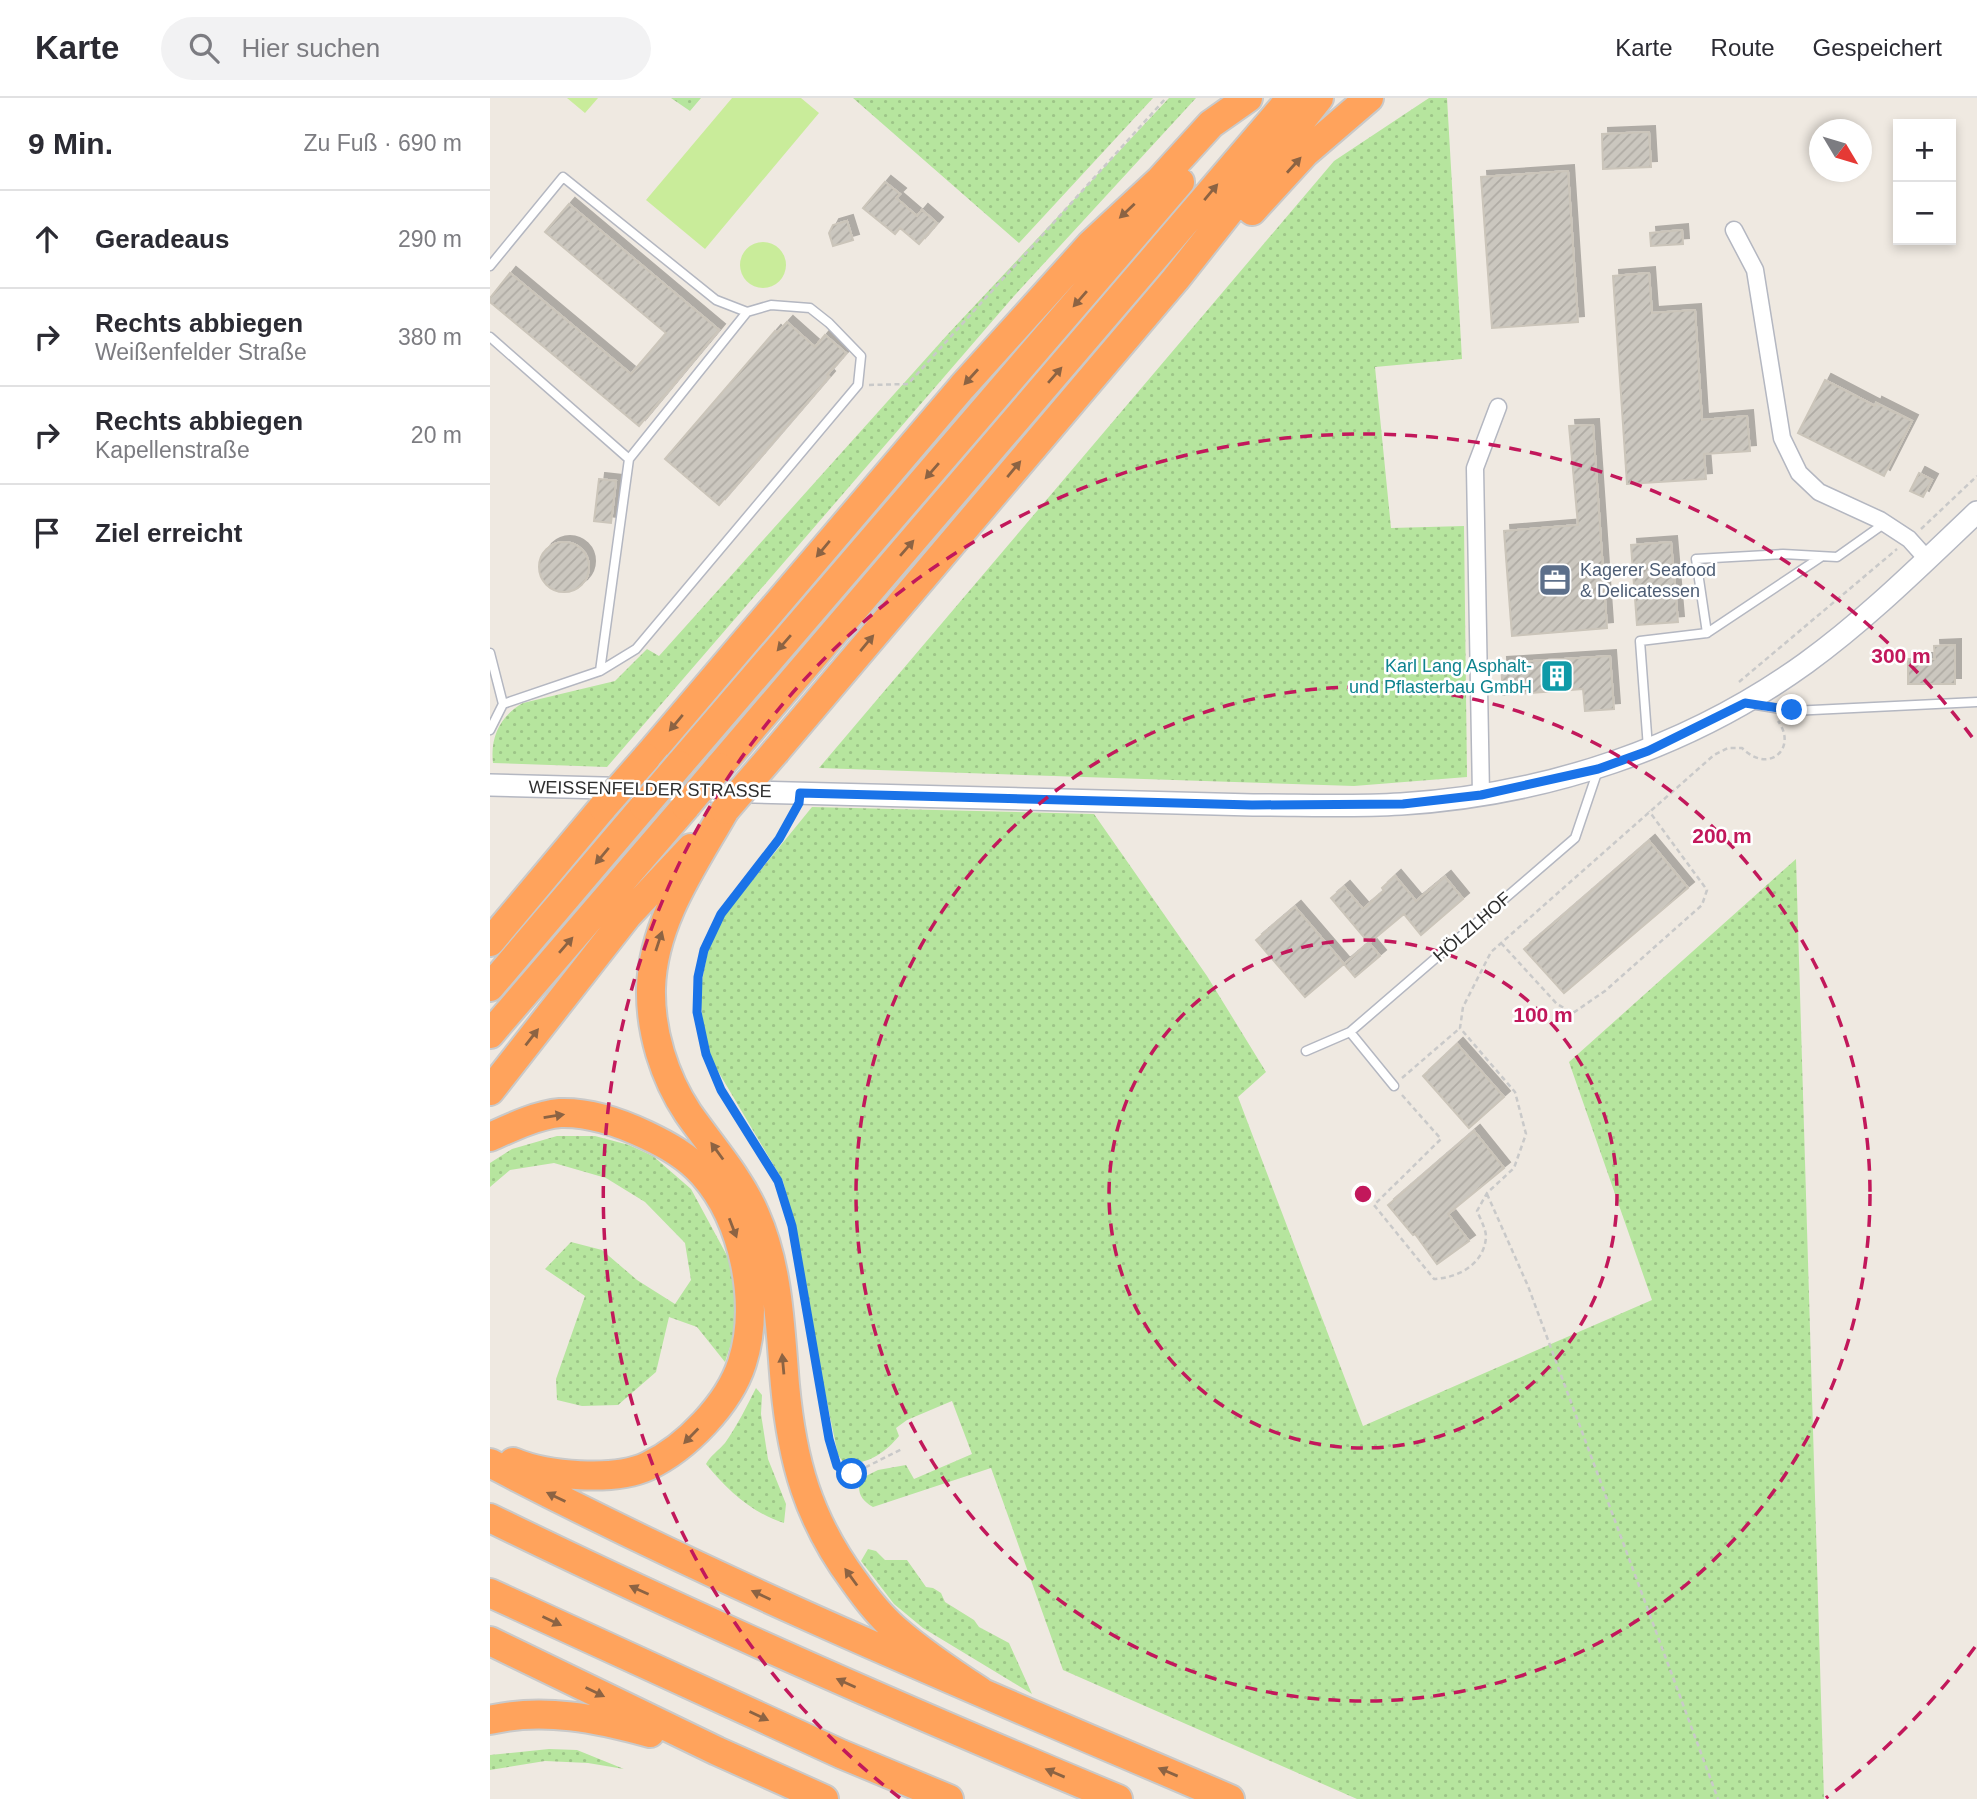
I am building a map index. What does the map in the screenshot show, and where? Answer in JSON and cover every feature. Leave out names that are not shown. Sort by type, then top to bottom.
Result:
[{"type":"highway","points":[[490,942],[962,387],[1091,244],[1160,180],[1211,124],[1250,98]]},
{"type":"highway","points":[[490,987],[1250,98]]},
{"type":"highway","points":[[490,1034],[1291,98]]},
{"type":"highway","points":[[490,1091],[627,916],[776,751],[1175,280],[1319,98]]},
{"type":"highway","points":[[1127,334],[1167,312],[1305,153],[1369,98]]},
{"type":"highway","points":[[725,810],[671,904],[653,959],[653,1026],[660,1053],[672,1085],[687,1110],[738,1181],[755,1214],[772,1260],[794,1451],[809,1504],[827,1542],[869,1601],[895,1629],[980,1692]]},
{"type":"highway","points":[[490,918],[502,910],[537,870],[564,852]]},
{"type":"highway","points":[[490,1137],[558,1113],[589,1116],[630,1127],[674,1148],[702,1173],[721,1199],[744,1259],[751,1304],[749,1332],[742,1365],[720,1404],[686,1442],[646,1467],[600,1476],[561,1474],[523,1466],[490,1452]]},
{"type":"highway","points":[[490,1463],[807,1617],[1230,1799]]},
{"type":"highway","points":[[490,1518],[604,1574],[808,1666],[1118,1799]]},
{"type":"highway","points":[[490,1593],[841,1754],[948,1799]]},
{"type":"highway","points":[[490,1641],[717,1751],[824,1799]]},
{"type":"highway","points":[[490,1720],[527,1716],[579,1717],[609,1721],[717,1751]]},
{"type":"street","points":[[1734,230],[1755,270],[1782,438],[1798,473],[1819,492],[1885,523],[1909,539],[1927,559]]},
{"type":"street","points":[[1481,795],[1475,468],[1498,407]]},
{"type":"street","name":"WEISSENFELDER STRASSE","points":[[490,785],[1072,801],[1371,805],[1481,795],[1598,769],[1648,751],[1737,696],[1805,664],[1847,631],[1977,512]]},
{"type":"lane","points":[[490,266],[564,177],[716,300],[747,312]]},
{"type":"lane","points":[[503,704],[600,671],[636,649],[858,385],[860,356],[829,323],[810,308],[771,305],[747,312],[629,458],[600,671]]},
{"type":"lane","points":[[490,337],[629,458]]},
{"type":"lane","points":[[1707,633],[1696,559],[1783,555],[1837,557],[1885,523]]},
{"type":"lane","points":[[1648,751],[1640,641],[1707,633],[1821,556]]},
{"type":"lane","points":[[490,653],[503,704],[490,730]]},
{"type":"lane","points":[[1737,696],[1792,710],[1977,702]]},
{"type":"lane","name":"HÖLZLHOF","points":[[1306,1051],[1350,1032],[1575,838],[1598,769]]},
{"type":"lane","points":[[1350,1032],[1394,1086]]},
{"type":"path","points":[[858,385],[908,384],[1166,98]]},
{"type":"path","points":[[1460,1028],[1515,1092],[1526,1133],[1514,1168],[1487,1194],[1477,1211],[1486,1236],[1482,1251],[1470,1268],[1450,1278],[1434,1279],[1374,1205],[1441,1139],[1394,1086],[1460,1028],[1463,1007],[1491,952],[1649,811],[1714,755],[1728,748],[1742,748],[1751,757],[1766,760],[1779,754],[1784,743],[1784,729],[1774,716],[1737,696],[1782,648],[1964,491],[1977,476]]},
{"type":"path","points":[[800,793],[799,803],[779,839],[721,914],[709,938],[698,977],[697,1012],[706,1054],[721,1090],[778,1181],[792,1226],[829,1439],[837,1466],[852,1474],[902,1449]]},
{"type":"path","points":[[1501,943],[1557,1004],[1573,1013],[1605,990],[1702,905],[1707,890],[1649,811]]},
{"type":"path","points":[[1487,1194],[1528,1286],[1718,1799]]},
{"type":"green space","points":[[567,98],[598,98],[585,113]]},
{"type":"green space","points":[[671,98],[701,98],[690,111]]},
{"type":"green space","points":[[732,98],[801,98],[819,113],[705,249],[646,200]]},
{"type":"green space","points":[[853,98],[1153,98],[1019,243]]},
{"type":"green space","points":[[1169,98],[1196,98],[1014,296],[607,767],[493,763],[493,744],[498,728],[515,708],[523,703],[615,681],[647,649],[659,656],[948,334]]},
{"type":"green space","points":[[1429,98],[1447,98],[1462,359],[1375,367],[1391,528],[1464,526],[1467,777],[1354,786],[819,768],[1334,161]]},
{"type":"green space","points":[[763,242],[779,249],[786,265],[779,281],[763,288],[747,281],[740,265],[747,249]]},
{"type":"green space","points":[[812,807],[1094,814],[1207,976],[1266,1072],[1238,1097],[1363,1426],[1652,1300],[1569,1062],[1796,859],[1824,1799],[1357,1799],[1063,1670],[991,1468],[873,1507],[865,1502],[859,1488],[860,1479],[878,1470],[906,1465],[914,1479],[972,1454],[952,1401],[907,1420],[896,1428],[899,1436],[874,1457],[851,1463],[843,1462],[838,1455],[795,1227],[783,1181],[712,1061],[703,1025],[700,991],[708,951],[724,915]]},
{"type":"green space","points":[[557,1136],[595,1136],[629,1145],[653,1156],[691,1189],[731,1263],[738,1323],[725,1362],[697,1327],[669,1317],[656,1372],[618,1405],[582,1406],[557,1400],[556,1379],[585,1296],[545,1269],[571,1242],[602,1250],[637,1280],[675,1304],[691,1280],[685,1243],[645,1202],[606,1178],[554,1163],[510,1170],[490,1187],[490,1163],[512,1149]]},
{"type":"green space","points":[[756,1388],[762,1395],[761,1414],[768,1459],[786,1504],[784,1523],[761,1513],[741,1499],[706,1464],[725,1443]]},
{"type":"green space","points":[[868,1549],[876,1551],[885,1560],[907,1560],[926,1587],[941,1593],[945,1602],[974,1620],[979,1627],[1009,1643],[1032,1694],[923,1628],[894,1604],[861,1561]]},
{"type":"green space","points":[[549,1749],[577,1750],[624,1769],[588,1763],[545,1761],[490,1770],[490,1755]]},
{"type":"building","points":[[1649,132],[1651,167],[1603,169],[1602,134]]},
{"type":"building","points":[[1568,171],[1578,322],[1492,328],[1481,177]]},
{"type":"building","points":[[885,182],[900,194],[896,198],[917,216],[922,210],[937,223],[919,244],[900,228],[895,234],[863,208]]},
{"type":"building","points":[[569,204],[719,330],[639,426],[490,302],[490,298],[510,273],[631,374],[666,333],[545,232]]},
{"type":"building","points":[[847,221],[853,240],[833,246],[829,233],[833,225]]},
{"type":"building","points":[[1682,230],[1683,244],[1651,246],[1650,233]]},
{"type":"building","points":[[1649,273],[1652,313],[1695,310],[1702,420],[1747,416],[1750,451],[1704,454],[1706,479],[1627,484],[1613,276]]},
{"type":"building","points":[[787,322],[815,347],[825,335],[846,353],[827,375],[829,377],[719,505],[665,459],[775,331],[777,333]]},
{"type":"building","points":[[1825,380],[1875,406],[1876,403],[1912,421],[1884,476],[1798,433]]},
{"type":"building","points":[[1593,425],[1607,628],[1512,636],[1504,531],[1578,525],[1569,426]]},
{"type":"building","points":[[1919,473],[1932,480],[1923,497],[1910,491]]},
{"type":"building","points":[[599,479],[616,481],[611,523],[594,521]]},
{"type":"building","points":[[1671,542],[1678,622],[1637,625],[1631,545]]},
{"type":"building","points":[[554,543],[574,543],[588,557],[588,577],[574,591],[554,591],[540,577],[540,557]]},
{"type":"building","points":[[1955,645],[1955,684],[1908,684],[1908,659],[1935,659],[1934,646]]},
{"type":"building","name":"Karl Lang Asphalt- und Pflasterbau GmbH","points":[[1610,656],[1614,709],[1585,711],[1583,689],[1503,695],[1501,663]]},
{"type":"building","points":[[1649,841],[1688,888],[1564,993],[1524,949]]},
{"type":"building","points":[[1395,876],[1416,901],[1445,877],[1463,899],[1421,935],[1404,914],[1369,943],[1331,898],[1344,887],[1363,909],[1384,891],[1382,888]]},
{"type":"building","points":[[1295,907],[1344,964],[1305,997],[1256,940]]},
{"type":"building","points":[[1369,943],[1380,956],[1355,977],[1344,964]]},
{"type":"building","points":[[1457,1044],[1504,1097],[1469,1128],[1423,1076]]},
{"type":"building","points":[[1474,1131],[1504,1168],[1448,1214],[1469,1241],[1437,1264],[1415,1234],[1413,1235],[1388,1205]]},
{"type":"place","name":"Kagerer Seafood & Delicatessen","points":[[1555,580]]},
{"type":"place","name":"Karl Lang Asphalt- und Pflasterbau GmbH","points":[[1557,676]]},
{"type":"route","points":[[852,1474],[837,1466],[829,1439],[792,1226],[778,1181],[721,1090],[706,1054],[697,1012],[698,977],[704,950],[721,914],[779,839],[799,803],[800,793],[1252,805],[1403,804],[1481,795],[1598,769],[1648,751],[1745,703],[1792,710]]}]
